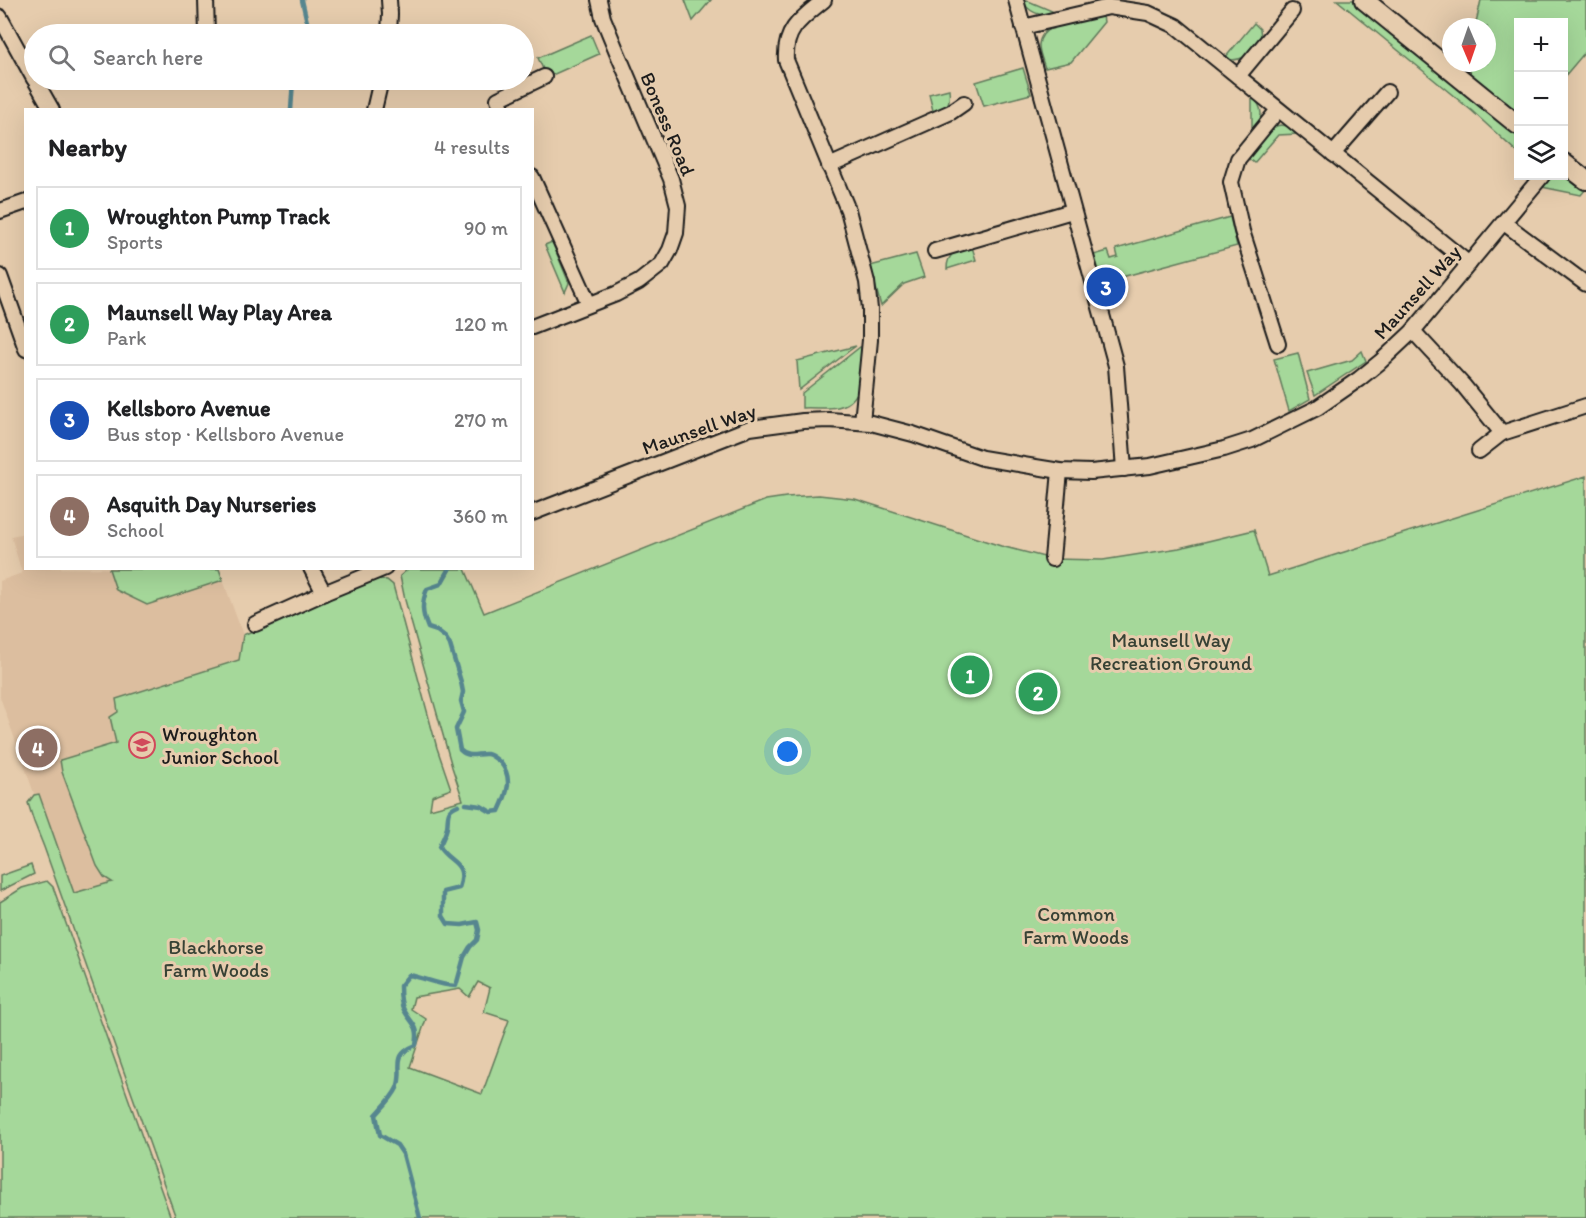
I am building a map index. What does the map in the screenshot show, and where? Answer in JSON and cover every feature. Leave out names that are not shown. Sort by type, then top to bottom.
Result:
[{"type":"main road","points":[[1364,0],[1514,122]]},
{"type":"main road","points":[[1568,167],[1586,180]]},
{"type":"street","points":[[207,0],[207,24]]},
{"type":"street","points":[[389,0],[390,24]]},
{"type":"street","name":"Boness Road","points":[[534,326],[631,287],[656,270],[670,250],[676,233],[677,198],[671,179],[603,18],[599,0]]},
{"type":"street","points":[[824,0],[794,27],[787,38],[785,49],[786,60],[854,226],[869,296],[869,356],[862,422]]},
{"type":"street","points":[[1016,0],[1116,366],[1124,470]]},
{"type":"street","points":[[1023,27],[1109,3],[1148,13],[1176,26],[1469,264]]},
{"type":"street","points":[[1238,75],[1292,11]]},
{"type":"street","points":[[0,17],[4,37],[24,64]]},
{"type":"street","points":[[534,82],[544,77]]},
{"type":"street","points":[[41,90],[51,108]]},
{"type":"street","points":[[374,108],[379,90]]},
{"type":"street","points":[[502,108],[498,99],[517,90]]},
{"type":"street","points":[[1333,154],[1387,92]]},
{"type":"street","points":[[829,165],[951,112],[964,103]]},
{"type":"street","points":[[1278,110],[1241,155],[1233,170],[1231,182],[1242,231],[1278,344]]},
{"type":"street","name":"Maunsell Way","points":[[534,512],[750,428],[803,421],[862,422],[912,434],[991,460],[1060,471],[1124,470],[1224,449],[1269,432],[1317,408],[1359,380],[1413,331],[1539,180]]},
{"type":"street","points":[[534,181],[589,304]]},
{"type":"street","points":[[0,211],[24,203]]},
{"type":"street","points":[[935,251],[1072,211]]},
{"type":"street","points":[[1504,224],[1586,284]]},
{"type":"street","points":[[0,276],[24,343]]},
{"type":"street","points":[[1413,331],[1502,433]]},
{"type":"street","points":[[1479,452],[1502,433],[1586,406]]},
{"type":"street","points":[[1052,559],[1060,471]]},
{"type":"street","points":[[312,570],[324,593]]},
{"type":"street","points":[[255,624],[381,570]]},
{"type":"shaded area","name":"Wroughton Junior School","points":[[24,533],[24,570],[219,570],[243,635],[240,660],[300,841],[71,898],[0,697],[0,581],[22,573],[11,536]]},
{"type":"green space","points":[[685,0],[711,0],[693,21]]},
{"type":"green space","points":[[1022,0],[1052,11],[1053,14],[1035,13]]},
{"type":"green space","points":[[1337,0],[1353,0],[1514,130],[1514,149],[1472,111]]},
{"type":"green space","points":[[1481,0],[1586,0],[1586,51],[1568,72],[1568,18],[1514,18],[1514,108],[1471,78],[1470,72],[1496,72],[1496,18],[1477,18]]},
{"type":"green space","points":[[1093,15],[1103,16],[1104,22],[1071,62],[1045,68],[1039,45],[1045,32],[1060,24]]},
{"type":"green space","points":[[1254,23],[1260,29],[1261,37],[1255,48],[1242,58],[1224,59]]},
{"type":"green space","points":[[591,35],[599,54],[550,76],[547,70],[544,71],[538,58]]},
{"type":"green space","points":[[1023,68],[1031,94],[984,106],[976,82]]},
{"type":"green space","points":[[949,89],[947,105],[934,115],[929,94]]},
{"type":"green space","points":[[1252,96],[1259,105],[1261,114],[1259,123],[1252,132]]},
{"type":"green space","points":[[1288,126],[1298,134],[1278,135],[1254,163],[1245,156],[1271,127]]},
{"type":"green space","points":[[1568,179],[1586,189],[1581,195],[1542,187],[1549,180]]},
{"type":"green space","points":[[1230,217],[1237,246],[1103,282],[1094,255],[1108,251],[1111,259],[1118,257],[1116,249]]},
{"type":"green space","points":[[552,242],[569,283],[565,292],[545,245]]},
{"type":"green space","points":[[972,247],[976,260],[947,269],[951,255]]},
{"type":"green space","points":[[916,254],[924,277],[904,284],[881,306],[870,266]]},
{"type":"green space","points":[[856,346],[849,351],[799,390],[797,361]]},
{"type":"green space","points":[[860,347],[865,347],[863,372],[855,397],[849,403],[837,407],[802,408],[802,393]]},
{"type":"green space","points":[[1362,351],[1366,361],[1315,395],[1307,373],[1352,360]]},
{"type":"green space","points":[[1298,353],[1310,399],[1289,411],[1274,359]]},
{"type":"green space","points":[[1586,476],[1586,1218],[176,1218],[28,803],[34,795],[39,794],[74,893],[112,882],[104,877],[97,866],[62,772],[60,760],[116,743],[110,717],[118,712],[116,699],[239,660],[243,635],[377,579],[387,580],[393,585],[437,748],[451,789],[432,796],[430,809],[463,800],[405,600],[400,576],[407,570],[465,570],[484,613],[766,500],[819,495],[855,499],[1001,546],[1052,559],[1103,560],[1179,548],[1254,530],[1268,576]],"holes":[[[478,982],[490,988],[484,1012],[509,1020],[482,1094],[410,1067],[426,1019],[411,1009],[414,997],[460,989],[469,997]]]},
{"type":"green space","points":[[109,570],[219,570],[223,580],[147,605],[116,590]]},
{"type":"green space","points":[[31,865],[34,874],[0,891],[0,876]]},
{"type":"green space","points":[[47,881],[53,887],[171,1218],[0,1218],[0,902],[22,888]]},
{"type":"waterway","points":[[302,0],[307,24]]},
{"type":"waterway","points":[[291,108],[292,90]]},
{"type":"waterway","points":[[449,570],[441,584],[427,589],[423,609],[428,628],[437,631],[446,638],[450,645],[461,682],[463,692],[461,701],[464,712],[456,729],[460,750],[470,755],[492,756],[500,762],[508,780],[507,792],[499,811],[491,812],[481,806],[466,804]]},
{"type":"waterway","points":[[420,1218],[403,1154],[397,1145],[380,1135],[376,1115],[397,1088],[400,1058],[408,1049],[416,1045],[416,1029],[403,1007],[400,986],[409,975],[456,986],[464,957],[477,940],[479,930],[477,922],[462,925],[448,924],[443,916],[443,892],[459,888],[461,873],[460,868],[439,847],[446,830],[449,811],[458,805]]},
{"type":"place","name":"Kellsboro Avenue","points":[[1106,287]]},
{"type":"place","name":"Wroughton Pump Track","points":[[970,675]]},
{"type":"place","name":"Maunsell Way Play Area","points":[[1038,692]]},
{"type":"place","name":"Wroughton Junior School","points":[[142,745]]},
{"type":"place","name":"Asquith Day Nurseries","points":[[38,748]]},
{"type":"park label","name":"Maunsell Way Recreation Ground","points":[[1171,652]]},
{"type":"park label","name":"Common Farm Woods","points":[[1076,926]]},
{"type":"park label","name":"Blackhorse Farm Woods","points":[[216,958]]}]
